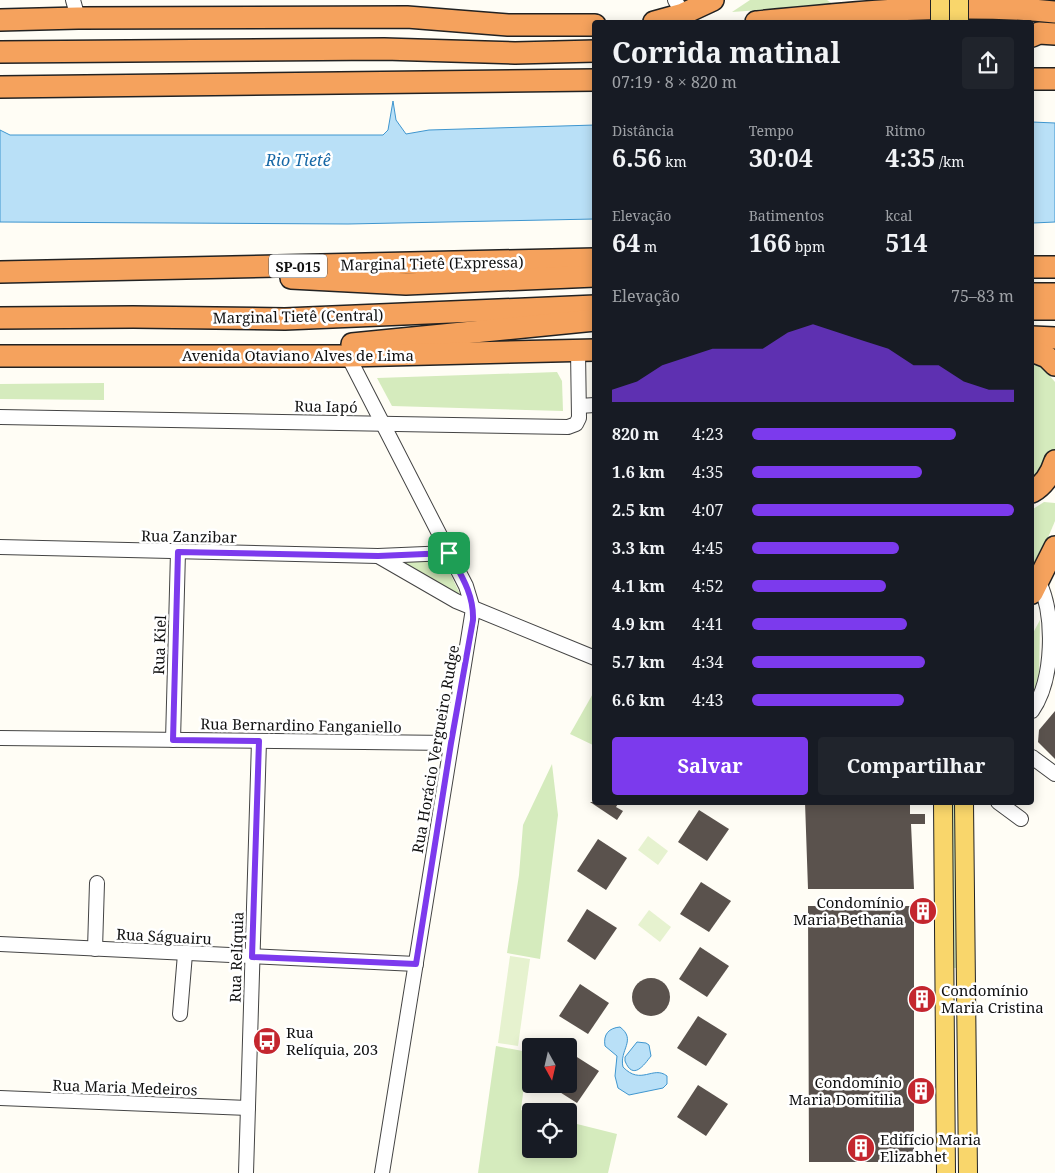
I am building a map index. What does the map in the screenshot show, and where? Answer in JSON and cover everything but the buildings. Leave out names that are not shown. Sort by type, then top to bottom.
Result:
[{"type":"highway","points":[[657,20],[679,7],[713,0]]},
{"type":"highway","points":[[848,0],[869,11]]},
{"type":"highway","points":[[777,20],[869,11],[989,7],[1038,0]]},
{"type":"highway","points":[[989,7],[1055,12]]},
{"type":"highway","points":[[0,20],[75,9],[408,17],[508,25],[592,25]]},
{"type":"highway","points":[[1034,35],[1039,33],[1055,34]]},
{"type":"highway","points":[[1034,43],[1055,45]]},
{"type":"highway","points":[[0,52],[374,49],[515,52],[592,51]]},
{"type":"highway","points":[[1034,79],[1055,79]]},
{"type":"highway","points":[[0,87],[592,80]]},
{"type":"highway","points":[[1034,252],[1055,252]]},
{"type":"highway","name":"Marginal Tietê (Expressa)","points":[[0,272],[592,259]]},
{"type":"highway","name":"SP-015","points":[[214,267],[239,276],[406,284],[592,276]]},
{"type":"highway","points":[[1034,267],[1055,267]]},
{"type":"highway","points":[[199,318],[230,310],[262,306],[592,294]]},
{"type":"highway","points":[[1034,294],[1055,294]]},
{"type":"highway","name":"Marginal Tietê (Central)","points":[[0,318],[285,319],[592,306]]},
{"type":"highway","points":[[1034,309],[1055,309]]},
{"type":"highway","points":[[286,355],[322,347],[592,320]]},
{"type":"highway","points":[[1034,337],[1055,338]]},
{"type":"highway","name":"Avenida Otaviano Alves de Lima","points":[[0,356],[348,356],[587,350]]},
{"type":"highway","points":[[1034,352],[1047,358],[1055,365]]},
{"type":"highway","points":[[1034,491],[1039,488],[1052,472],[1055,461]]},
{"type":"highway","points":[[1036,588],[1055,547]]},
{"type":"main road","points":[[940,0],[940,20]]},
{"type":"main road","points":[[959,0],[959,20]]},
{"type":"main road","points":[[943,805],[946,1173]]},
{"type":"main road","points":[[964,805],[968,1173]]},
{"type":"street","name":"Rua Iapó","points":[[0,418],[568,427],[578,422],[587,350]]},
{"type":"street","name":"Rua Horácio Vergueiro Rudge","points":[[348,356],[466,586],[474,609],[382,1173]]},
{"type":"street","points":[[579,406],[592,405]]},
{"type":"street","name":"Rua Zanzibar","points":[[0,547],[378,556],[449,553]]},
{"type":"street","name":"Rua Kiel","points":[[173,740],[178,552]]},
{"type":"street","name":"Rua Zanzibar","points":[[378,556],[425,584],[474,609],[592,657]]},
{"type":"street","points":[[1034,709],[1041,698],[1045,685],[1050,648],[1048,607],[1045,593],[1036,588]]},
{"type":"street","name":"Rua Bernardino Fanganiello","points":[[0,738],[451,743]]},
{"type":"street","name":"Rua Relíquia","points":[[246,1173],[259,741]]},
{"type":"street","points":[[1034,758],[1055,774]]},
{"type":"street","points":[[1002,805],[1021,819]]},
{"type":"street","points":[[96,949],[97,883]]},
{"type":"street","name":"Rua Ságuairu","points":[[0,944],[416,964]]},
{"type":"street","points":[[180,1014],[185,954]]},
{"type":"street","name":"Rua Maria Medeiros","points":[[0,1098],[248,1108]]},
{"type":"green space","points":[[750,0],[827,0],[834,5],[732,12]]},
{"type":"green space","points":[[1034,363],[1042,367],[1055,382],[1055,448],[1051,468],[1034,486]]},
{"type":"green space","points":[[557,372],[562,381],[563,411],[392,406],[377,378]]},
{"type":"green space","points":[[104,383],[104,400],[0,399],[0,384]]},
{"type":"green space","points":[[1044,502],[1055,503],[1055,521],[1034,571],[1034,508]]},
{"type":"green space","points":[[408,560],[444,561],[462,598],[396,562]]},
{"type":"green space","points":[[1040,620],[1039,680],[1034,695],[1034,631]]},
{"type":"green space","points":[[592,695],[592,745],[570,734]]},
{"type":"green space","points":[[552,764],[558,815],[540,959],[507,953],[519,875],[523,825]]},
{"type":"green space","points":[[951,805],[957,805],[957,968],[952,968]]},
{"type":"green space","points":[[648,836],[668,851],[658,865],[638,850]]},
{"type":"green space","points":[[649,910],[671,927],[660,942],[638,925]]},
{"type":"green space","points":[[510,956],[530,959],[518,1046],[498,1043]]},
{"type":"green space","points":[[496,1046],[522,1051],[522,1158],[577,1158],[577,1124],[617,1134],[608,1173],[478,1173]]},
{"type":"water","name":"Rio Tietê","points":[[393,101],[396,120],[406,134],[429,130],[592,125],[592,219],[348,224],[0,222],[0,130],[10,135],[383,135],[388,130]]},
{"type":"water","points":[[1034,122],[1055,123],[1055,222],[1034,223]]},
{"type":"water","points":[[620,1027],[627,1036],[622,1061],[623,1067],[635,1075],[662,1073],[667,1076],[667,1084],[663,1088],[629,1095],[618,1088],[615,1076],[617,1056],[605,1046],[605,1038],[608,1032]]},
{"type":"water","points":[[637,1042],[649,1045],[651,1056],[642,1067],[635,1071],[628,1067],[625,1057]]},
{"type":"place","name":"Condomínio Maria Bethania","points":[[923,911]]},
{"type":"place","name":"Condomínio Maria Cristina","points":[[922,999]]},
{"type":"place","name":"Rua Relíquia, 203","points":[[267,1041]]},
{"type":"place","name":"Condomínio Maria Domitilia","points":[[921,1091]]},
{"type":"place","name":"Edifício Maria Elizabhet","points":[[861,1148]]},
{"type":"route","points":[[178,552],[378,556],[449,553],[466,586],[474,609],[416,964],[252,957],[259,741],[173,740],[178,552]]}]
